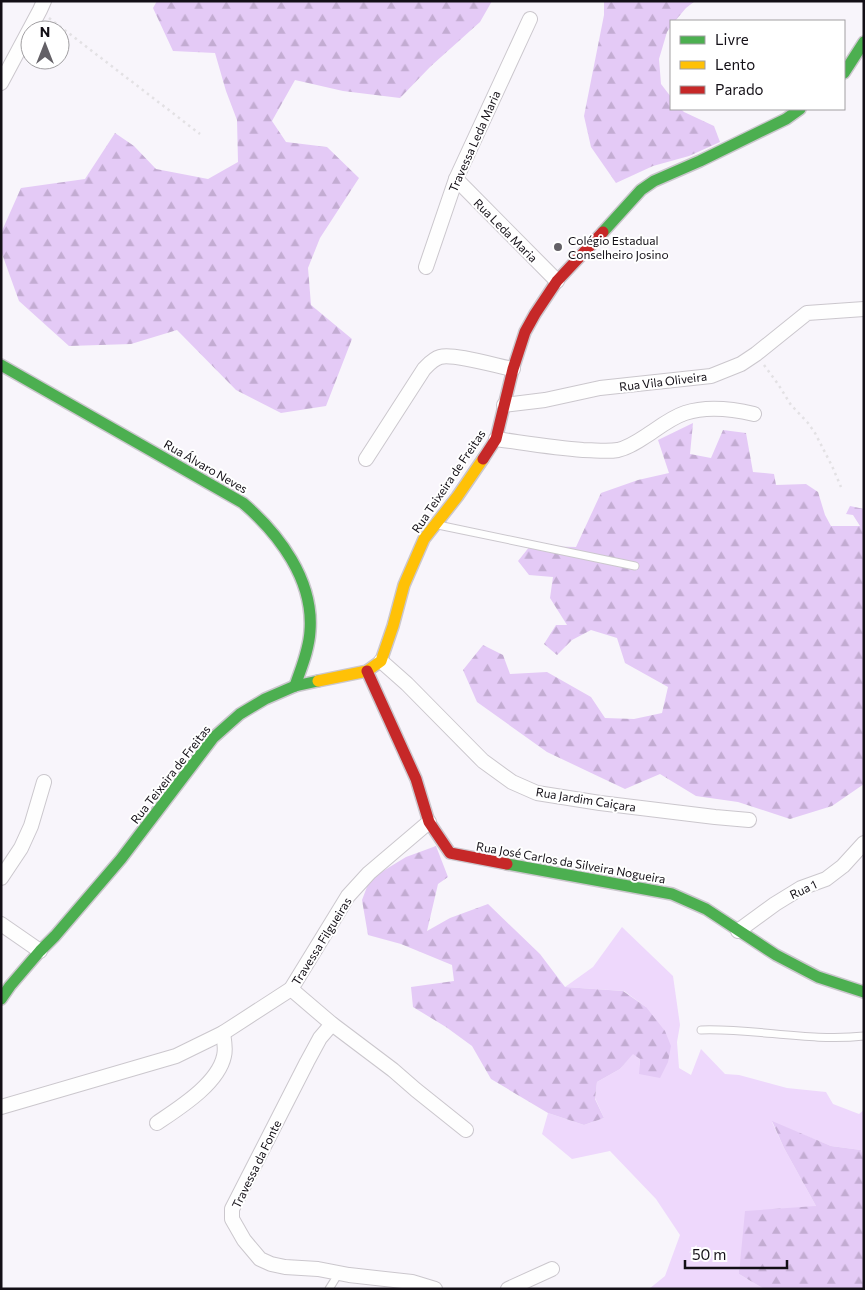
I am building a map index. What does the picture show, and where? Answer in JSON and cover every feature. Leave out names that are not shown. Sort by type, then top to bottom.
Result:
[{"type":"street","points":[[1,83],[42,6]]},
{"type":"street","name":"Travessa Leda Maria","points":[[426,267],[456,180],[530,19]]},
{"type":"street","points":[[845,72],[864,42]]},
{"type":"street","name":"Rua Teixeira de Freitas","points":[[1,999],[40,951],[56,936],[121,859],[213,738],[240,714],[265,699],[295,686],[367,671],[381,661],[404,585],[424,539],[457,497],[496,439],[513,370],[525,332],[557,281],[641,190],[654,181],[786,119],[799,110]]},
{"type":"street","name":"Rua Leda Maria","points":[[456,180],[557,281]]},
{"type":"street","name":"Rua Vila Oliveira","points":[[504,405],[545,400],[600,388],[711,376],[741,364],[807,313],[864,309]]},
{"type":"street","points":[[366,459],[424,369],[432,361],[441,357],[451,356],[513,370]]},
{"type":"street","name":"Rua Álvaro Neves","points":[[1,365],[243,503],[263,520],[279,540],[292,561],[304,586],[310,607],[310,629],[305,657],[295,686]]},
{"type":"street","points":[[496,439],[556,448],[607,451],[630,446],[671,420],[686,413],[724,410],[754,414]]},
{"type":"street","name":"Rua Jardim Caiçara","points":[[381,661],[407,684],[483,761],[512,782],[537,793],[715,818],[749,820]]},
{"type":"street","name":"Rua José Carlos da Silveira Nogueira","points":[[367,671],[416,779],[429,822],[450,853],[672,894],[706,909],[776,955],[818,977],[864,992]]},
{"type":"street","points":[[1,878],[31,826],[44,782]]},
{"type":"street","name":"Travessa Filgueiras","points":[[1,1107],[176,1056],[223,1033],[291,989],[348,896],[369,873],[429,822]]},
{"type":"street","name":"Rua 1","points":[[738,931],[801,888],[826,879],[843,866],[864,843]]},
{"type":"street","points":[[1,924],[40,951]]},
{"type":"street","points":[[291,989],[332,1024],[393,1070],[466,1130]]},
{"type":"street","name":"Travessa da Fonte","points":[[332,1024],[320,1038],[307,1062],[232,1209],[232,1219],[244,1240],[260,1259],[271,1264],[412,1282],[435,1289]]},
{"type":"street","points":[[157,1123],[191,1099],[213,1078],[224,1057],[223,1033]]},
{"type":"street","points":[[508,1289],[552,1269]]},
{"type":"lane","points":[[436,524],[635,566]]},
{"type":"lane","points":[[701,1030],[724,1029],[814,1038],[864,1036]]},
{"type":"lane","points":[[329,1289],[339,1273]]},
{"type":"path","points":[[42,6],[200,134]]},
{"type":"path","points":[[756,354],[791,405],[815,433],[841,487]]},
{"type":"shaded area","points":[[622,927],[673,976],[680,1025],[677,1042],[679,1068],[691,1075],[701,1049],[725,1074],[739,1075],[787,1088],[826,1092],[833,1104],[859,1114],[864,1110],[864,1159],[861,1150],[831,1146],[772,1122],[816,1206],[739,1274],[764,1289],[649,1289],[665,1276],[680,1235],[656,1199],[610,1151],[572,1159],[542,1134],[548,1113],[584,1125],[604,1118],[595,1098],[597,1082],[620,1069],[633,1053],[640,1059],[639,1074],[646,1007],[624,991],[565,987],[593,967]]},
{"type":"green space","points":[[157,1],[492,1],[480,22],[431,66],[400,98],[343,91],[295,80],[272,121],[286,142],[327,147],[359,178],[320,238],[308,268],[311,305],[352,339],[326,406],[281,413],[236,390],[177,330],[131,344],[69,346],[19,301],[1,251],[1,233],[21,188],[85,179],[115,133],[134,146],[156,169],[208,179],[238,162],[237,120],[215,53],[173,51],[153,8]]},
{"type":"green space","points":[[604,1],[695,1],[676,20],[670,20],[670,28],[659,59],[661,84],[670,96],[670,110],[682,110],[714,126],[720,142],[689,156],[653,166],[616,183],[591,147],[584,116],[604,15]]},
{"type":"green space","points":[[693,423],[690,454],[711,458],[723,430],[746,433],[753,472],[774,474],[776,485],[806,484],[818,492],[825,515],[831,526],[860,526],[853,515],[846,514],[850,506],[864,509],[864,784],[832,806],[790,819],[738,802],[696,796],[660,774],[625,789],[547,752],[477,702],[463,670],[483,645],[503,655],[510,674],[547,672],[591,697],[605,718],[634,719],[662,713],[668,687],[625,663],[617,638],[591,630],[572,640],[557,655],[544,644],[556,625],[567,625],[550,598],[553,577],[529,575],[518,561],[530,546],[576,547],[601,493],[638,480],[669,473],[658,440]]},
{"type":"green space","points":[[436,846],[448,877],[438,884],[427,931],[450,918],[488,904],[540,954],[565,987],[623,991],[646,1007],[665,1031],[671,1046],[668,1062],[660,1078],[639,1074],[640,1059],[633,1054],[620,1069],[597,1082],[595,1099],[604,1118],[584,1125],[548,1113],[491,1079],[472,1046],[446,1027],[413,1007],[411,987],[454,981],[452,965],[401,944],[368,935],[362,900],[370,879],[406,857]]},
{"type":"green space","points":[[772,1121],[831,1146],[861,1150],[864,1159],[864,1289],[764,1289],[739,1274],[745,1211],[816,1206],[784,1148]]},
{"type":"traffic: fast","points":[[845,71],[864,42]]},
{"type":"traffic: fast","points":[[603,232],[641,190],[654,181],[786,119],[799,110]]},
{"type":"traffic: fast","points":[[1,365],[243,503],[269,529],[292,560],[300,576],[310,612],[308,645],[295,686]]},
{"type":"traffic: fast","points":[[1,999],[10,986],[121,859],[213,738],[240,714],[265,699],[295,686],[318,681]]},
{"type":"traffic: fast","points":[[507,864],[672,894],[706,909],[776,955],[818,977],[864,992]]},
{"type":"traffic: slow","points":[[318,681],[367,671],[381,661],[404,585],[424,539],[457,497],[483,459]]},
{"type":"traffic: jam","points":[[483,459],[496,439],[513,369],[525,332],[557,281],[603,232]]},
{"type":"traffic: jam","points":[[367,671],[416,779],[429,822],[450,853],[507,864]]},
{"type":"place","name":"Colégio Estadual Conselheiro Josino","points":[[558,247]]}]
